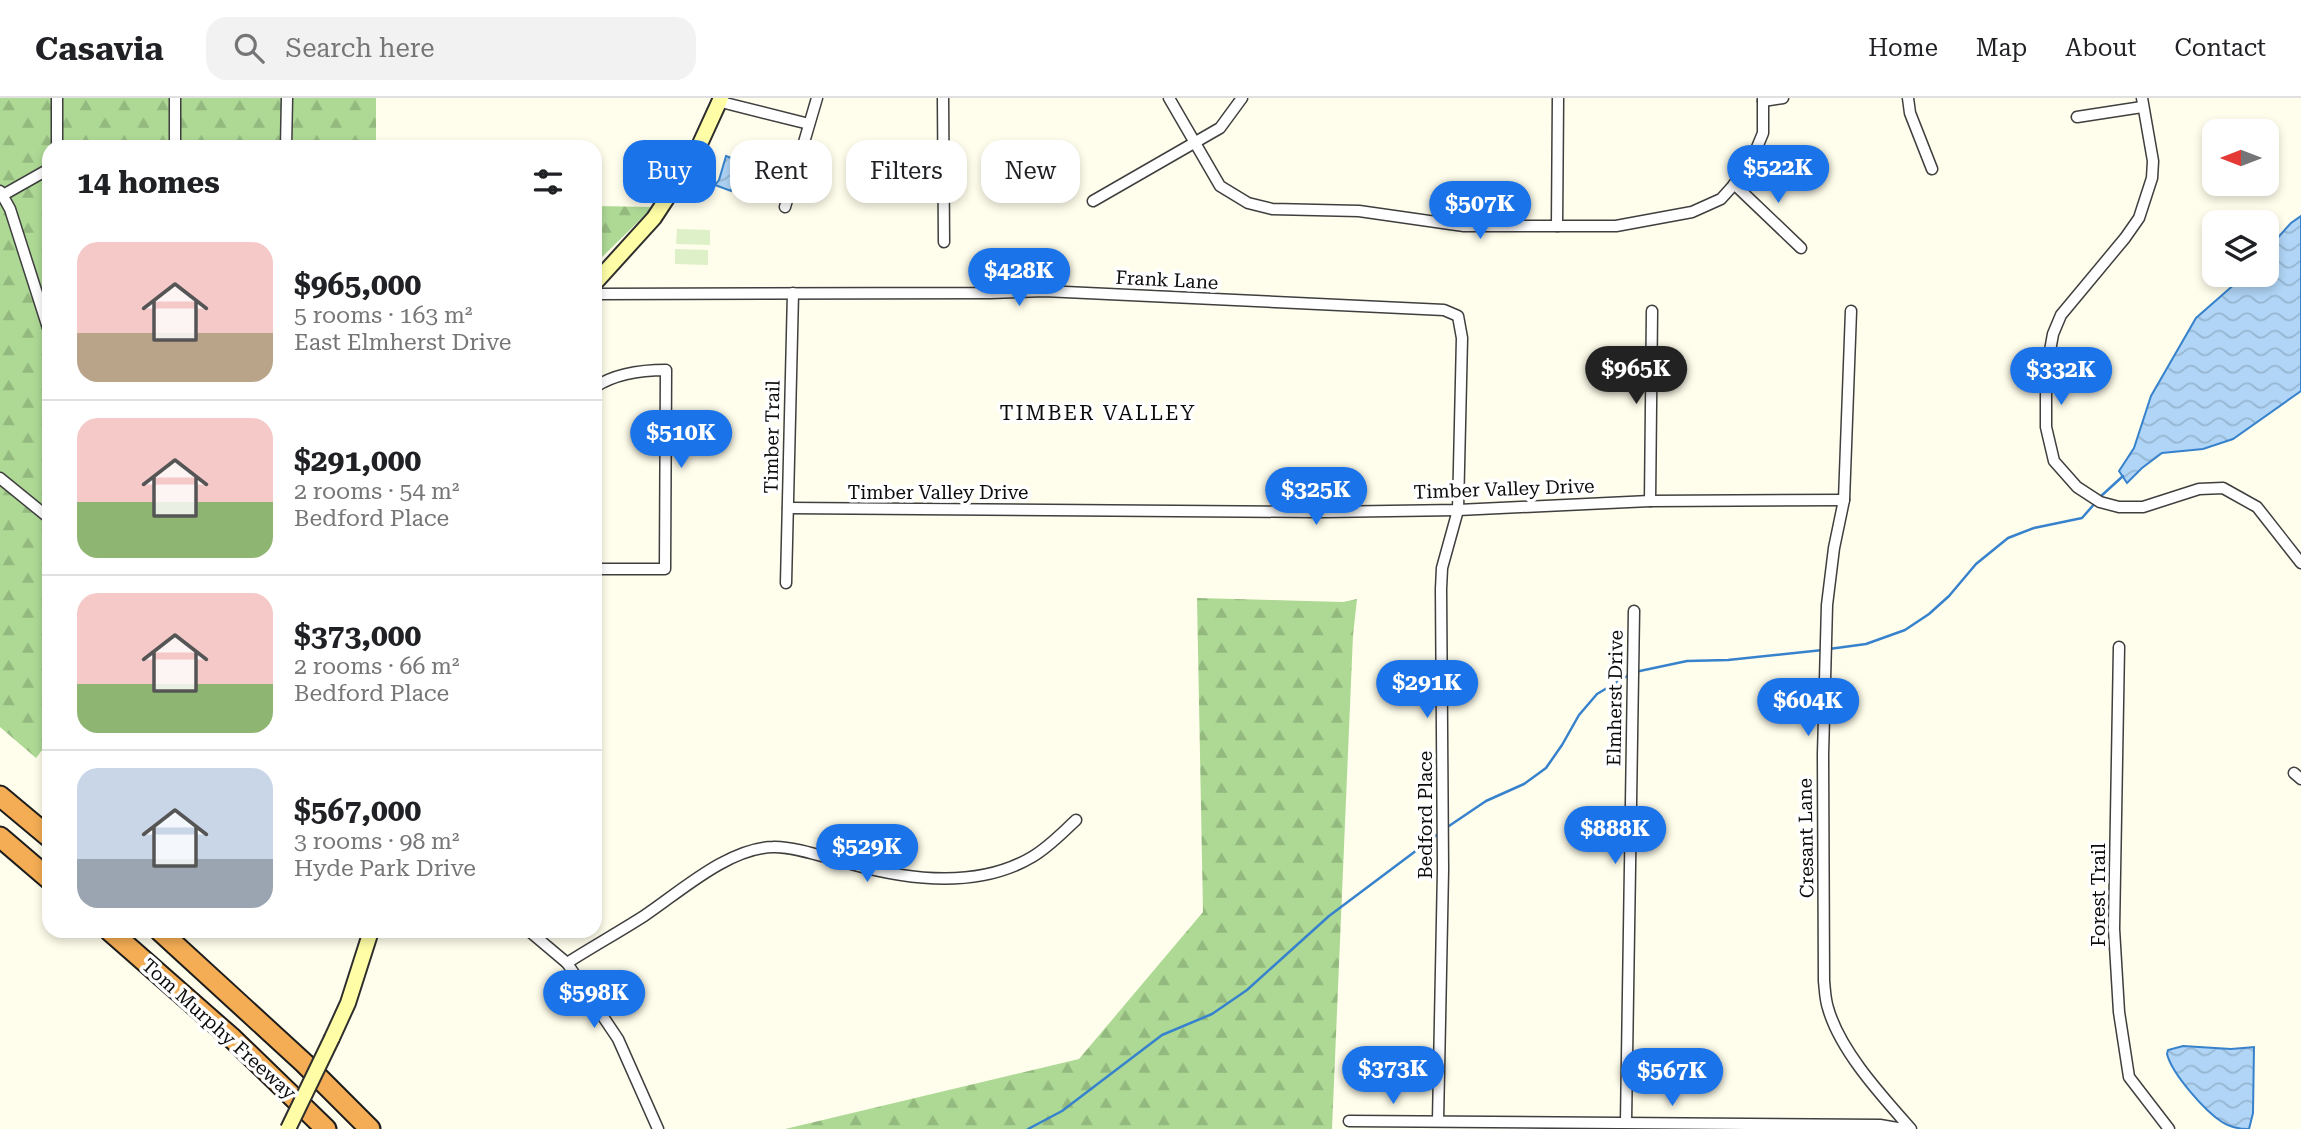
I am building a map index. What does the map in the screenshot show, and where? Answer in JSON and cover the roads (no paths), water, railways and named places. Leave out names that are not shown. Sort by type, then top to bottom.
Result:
[{"type":"highway","points":[[0,796],[42,831]]},
{"type":"highway","points":[[0,837],[42,873]]},
{"type":"highway","name":"Tom Murphy Freeway","points":[[118,938],[233,1039],[326,1129]]},
{"type":"highway","name":"Tom Murphy Freeway","points":[[168,938],[295,1054],[370,1129]]},
{"type":"street","points":[[57,98],[57,140]]},
{"type":"street","points":[[175,140],[176,98]]},
{"type":"street","points":[[286,140],[287,98]]},
{"type":"street","points":[[785,207],[817,98]]},
{"type":"street","points":[[943,98],[944,242]]},
{"type":"street","points":[[1169,98],[1220,186],[1248,203],[1272,209],[1359,211],[1464,226],[1616,226],[1692,212],[1721,198],[1748,169],[1763,133],[1763,100],[1783,98]]},
{"type":"street","points":[[1093,201],[1220,128],[1242,98]]},
{"type":"street","points":[[1557,226],[1558,98]]},
{"type":"street","points":[[1908,98],[1910,113],[1932,169]]},
{"type":"street","points":[[602,275],[653,218],[694,157],[721,100],[809,124]]},
{"type":"street","points":[[2077,117],[2142,103],[2153,162],[2152,178],[2139,218],[2061,315],[2053,334],[2047,358],[2046,413],[2049,446],[2054,461],[2077,488],[2099,502],[2119,508],[2143,507],[2199,489],[2223,488],[2257,507],[2301,563]]},
{"type":"street","points":[[42,172],[1,193],[10,209],[42,309]]},
{"type":"street","points":[[1734,184],[1801,248]]},
{"type":"street","name":"Frank Lane","points":[[602,294],[1044,292],[1444,310]]},
{"type":"street","name":"Timber Trail","points":[[786,583],[793,293]]},
{"type":"street","name":"Bedford Place","points":[[1438,1121],[1443,870],[1441,589],[1442,568],[1458,510],[1461,338],[1458,316],[1444,310]]},
{"type":"street","points":[[1650,501],[1652,311]]},
{"type":"street","name":"Cresant Lane","points":[[1851,311],[1844,500],[1834,548],[1827,605],[1823,754],[1824,981],[1827,1006],[1836,1031],[1876,1089],[1911,1129]]},
{"type":"street","points":[[602,382],[644,370],[666,370],[665,569],[602,569]]},
{"type":"street","points":[[0,478],[42,512]]},
{"type":"street","name":"Timber Valley Drive","points":[[788,508],[1294,512],[1458,510],[1650,501],[1844,500]]},
{"type":"street","name":"Elmherst Drive","points":[[1626,1122],[1634,611]]},
{"type":"street","name":"Forest Trail","points":[[2119,648],[2113,929],[2119,1012],[2129,1077],[2169,1129]]},
{"type":"street","points":[[567,963],[641,918],[723,862],[750,852],[774,847],[892,874],[951,878],[987,873],[1021,862],[1055,841],[1076,820]]},
{"type":"street","points":[[288,1129],[348,1003],[369,938]]},
{"type":"street","points":[[537,938],[567,963],[618,1039],[658,1129]]},
{"type":"street","points":[[1349,1121],[1626,1122],[1695,1126],[1880,1125],[1903,1129]]},
{"type":"water","points":[[726,156],[730,157],[730,191],[716,185]]},
{"type":"water","points":[[2301,216],[2301,391],[2233,439],[2203,449],[2162,453],[2127,483],[2119,471],[2134,448],[2151,396],[2196,318],[2231,287],[2279,287],[2279,236]]},
{"type":"water","points":[[2183,1046],[2231,1049],[2254,1047],[2253,1113],[2249,1129],[2235,1128],[2222,1122],[2190,1091],[2175,1072],[2167,1054],[2168,1050]]},
{"type":"waterway","points":[[2100,497],[2123,476]]},
{"type":"waterway","points":[[1829,649],[1866,644],[1905,630],[1929,614],[1949,596],[1976,564],[2008,538],[2034,528],[2082,518],[2096,502]]},
{"type":"waterway","points":[[1635,672],[1687,661],[1728,660],[1823,650]]},
{"type":"waterway","points":[[1446,828],[1486,801],[1524,784],[1546,768],[1579,715],[1597,694],[1629,675]]},
{"type":"waterway","points":[[1028,1129],[1062,1111],[1162,1035],[1212,1014],[1247,990],[1329,916],[1441,832]]},
{"type":"district","name":"TIMBER VALLEY","points":[[1098,413]]}]
